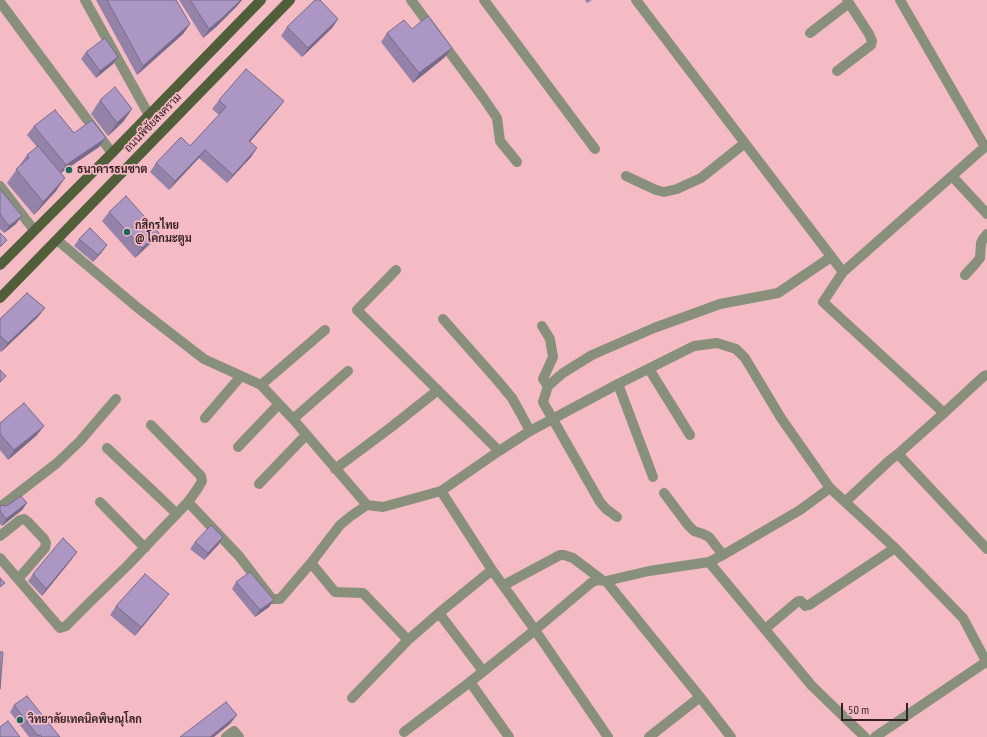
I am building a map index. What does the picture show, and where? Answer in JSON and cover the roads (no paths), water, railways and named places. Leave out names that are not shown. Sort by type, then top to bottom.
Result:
[{"type":"main road","name":"ถนนพิชัยสงคราม","points":[[0,298],[290,0]]},
{"type":"main road","name":"ถนนพิชัยสงคราม","points":[[0,265],[112,153],[258,1]]},
{"type":"street","points":[[85,0],[149,115]]},
{"type":"street","points":[[411,0],[497,118],[500,141],[517,162]]},
{"type":"street","points":[[484,0],[595,149]]},
{"type":"street","points":[[636,0],[843,272]]},
{"type":"street","points":[[900,0],[986,146],[843,272],[823,302],[944,413]]},
{"type":"street","points":[[0,2],[112,153]]},
{"type":"street","points":[[810,33],[848,2],[872,41],[871,45],[837,71]]},
{"type":"street","points":[[626,176],[656,190],[664,192],[677,189],[701,178],[745,143]]},
{"type":"street","points":[[952,176],[987,214]]},
{"type":"street","points":[[0,186],[34,230]]},
{"type":"street","points":[[965,275],[980,258],[981,243],[987,234]]},
{"type":"street","points":[[57,240],[138,308],[204,359],[261,385],[293,419],[367,505],[383,507],[441,491],[530,431],[618,384],[694,346],[717,343],[736,349],[745,358],[780,418],[830,488],[895,548],[963,618],[987,663],[875,737]]},
{"type":"street","points":[[617,517],[606,509],[600,502],[543,402],[548,386],[563,373],[592,355],[654,328],[720,304],[778,293],[831,257]]},
{"type":"street","points":[[396,270],[357,310],[499,451]]},
{"type":"street","points":[[443,319],[512,398],[530,431]]},
{"type":"street","points":[[542,326],[550,339],[552,357],[544,379],[548,386]]},
{"type":"street","points":[[261,385],[325,330]]},
{"type":"street","points":[[648,369],[690,435]]},
{"type":"street","points":[[293,419],[348,371]]},
{"type":"street","points":[[845,502],[890,460],[984,376],[987,375]]},
{"type":"street","points":[[205,418],[241,376]]},
{"type":"street","points":[[618,384],[653,477]]},
{"type":"street","points":[[335,469],[438,390]]},
{"type":"street","points":[[0,507],[57,463],[80,441],[116,399]]},
{"type":"street","points":[[238,447],[279,404]]},
{"type":"street","points":[[0,558],[60,628],[66,626],[145,548],[177,514],[188,502],[202,481],[201,476],[151,425]]},
{"type":"street","points":[[259,484],[306,434]]},
{"type":"street","points":[[107,448],[177,514]]},
{"type":"street","points":[[898,454],[987,549]]},
{"type":"street","points":[[404,736],[483,671],[536,630],[591,583],[597,580],[709,562],[800,510],[830,488]]},
{"type":"street","points":[[441,491],[492,570],[536,630],[608,737]]},
{"type":"street","points":[[664,493],[688,525],[694,531],[709,537],[723,555]]},
{"type":"street","points":[[100,502],[145,548]]},
{"type":"street","points":[[188,502],[239,556],[272,599],[280,599],[311,563],[340,525],[367,505]]},
{"type":"street","points":[[0,536],[20,520],[24,519],[44,539],[46,543],[45,548],[18,579]]},
{"type":"street","points":[[765,629],[797,602],[801,602],[805,606],[808,605],[895,548]]},
{"type":"street","points":[[504,585],[560,555],[573,558],[604,580],[731,737]]},
{"type":"street","points":[[709,562],[812,686],[865,737]]},
{"type":"street","points":[[311,563],[335,592],[363,593],[408,640]]},
{"type":"street","points":[[352,698],[408,640],[438,613],[492,570]]},
{"type":"street","points":[[438,613],[483,671]]},
{"type":"street","points":[[470,682],[509,737]]},
{"type":"street","points":[[649,737],[700,697]]},
{"type":"street","points":[[226,737],[234,731],[238,737]]},
{"type":"place","name":"ธนาคารธนชาต","points":[[69,170]]},
{"type":"place","name":"กสิกรไทย @ โคกมะตูม","points":[[127,232]]},
{"type":"place","name":"วิทยาลัยเทคนิคพิษณุโลก","points":[[20,720]]}]
